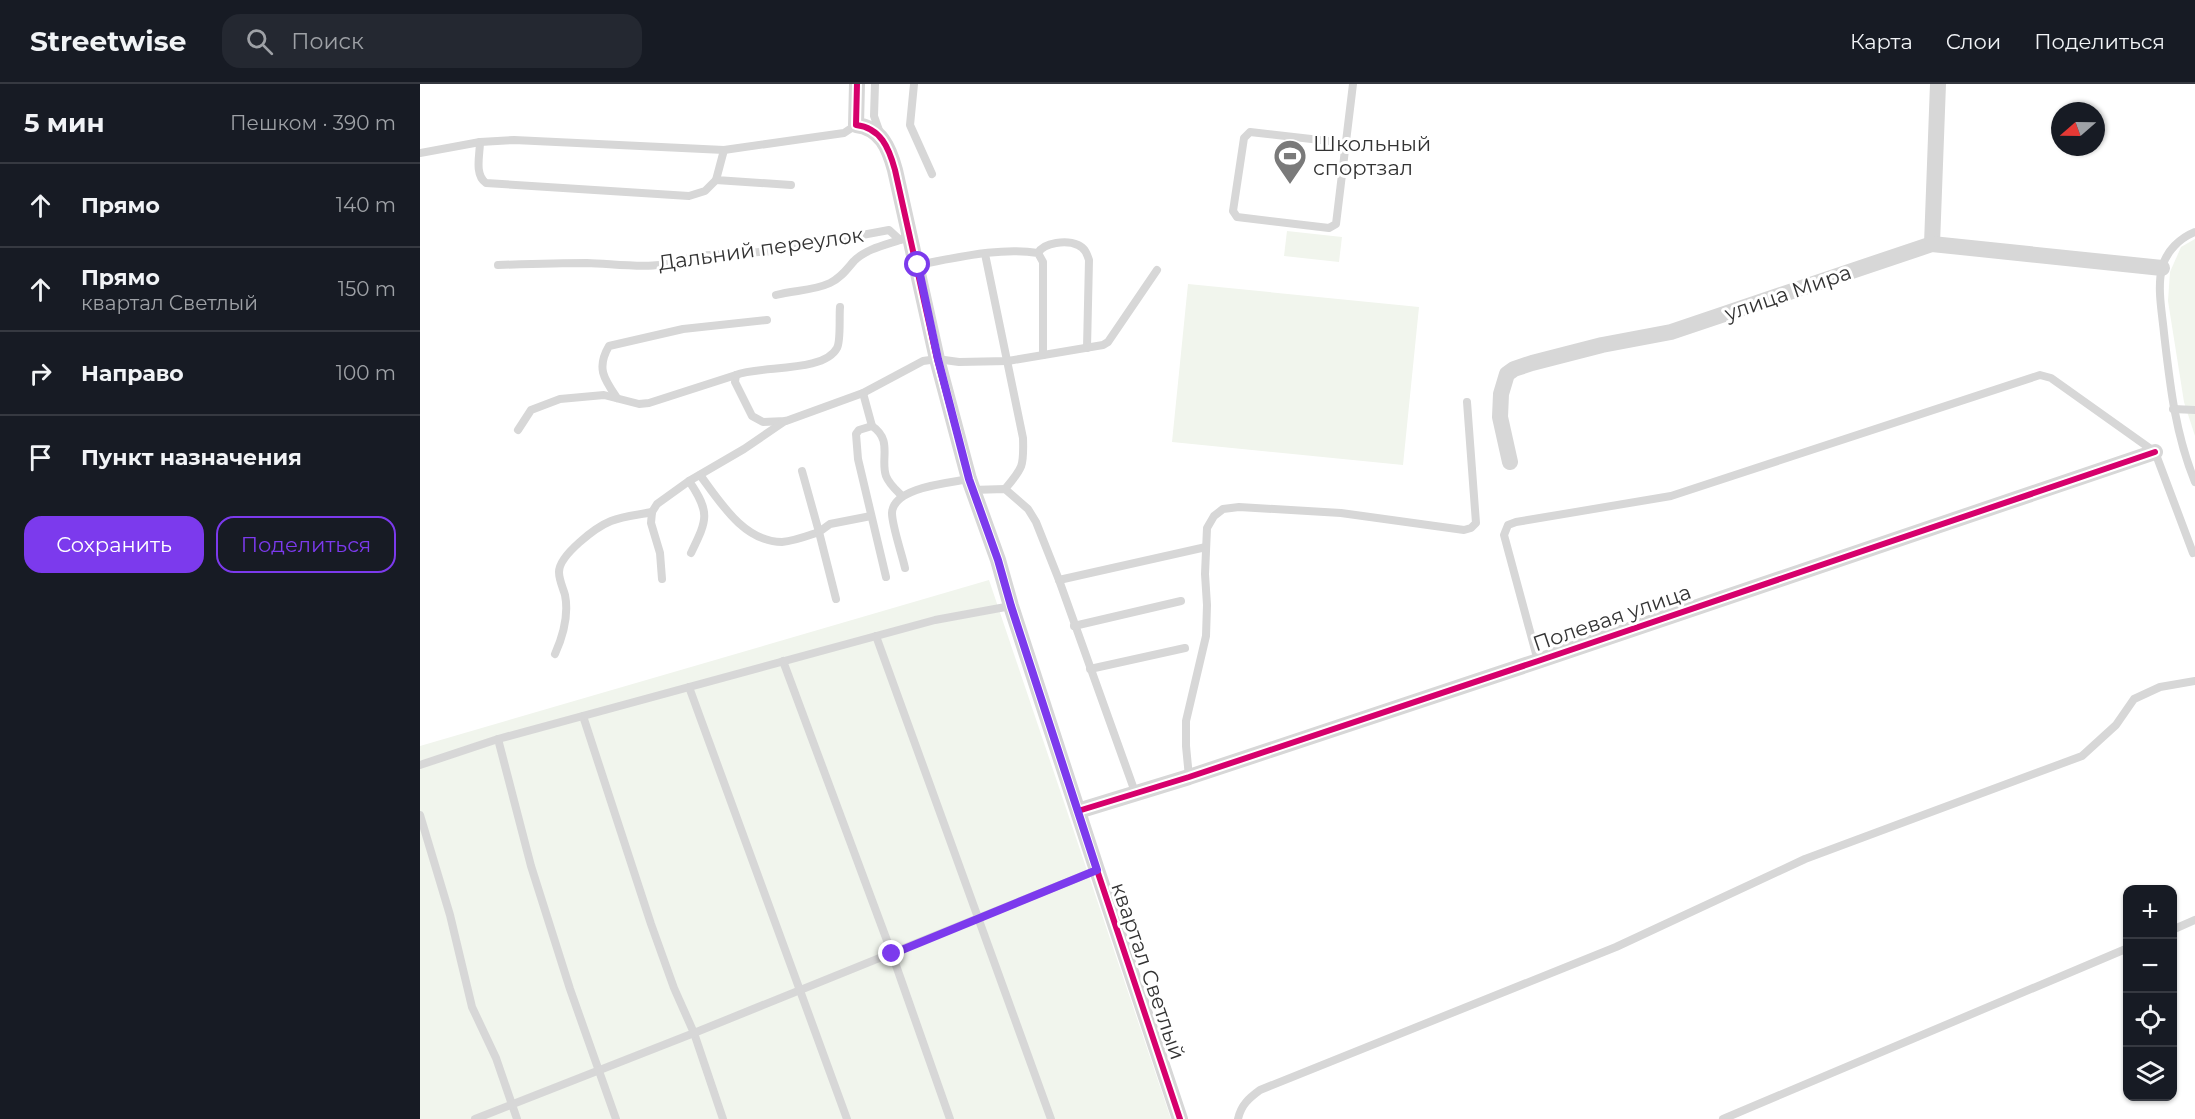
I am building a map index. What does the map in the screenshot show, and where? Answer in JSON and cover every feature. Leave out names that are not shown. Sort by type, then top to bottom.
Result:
[{"type":"street","points":[[857,84],[856,125],[866,126],[882,139]]},
{"type":"street","points":[[1932,244],[1938,84]]},
{"type":"street","name":"квартал Светлый","points":[[882,139],[889,149],[896,170],[906,238],[918,265],[938,359],[970,484],[998,560],[1011,606],[1180,1119]]},
{"type":"street","name":"улица Мира","points":[[1510,462],[1500,417],[1501,394],[1507,374],[1514,369],[1602,345],[1671,332],[1932,244],[2162,268]]},
{"type":"street","name":"Полевая улица","points":[[1078,811],[1189,777],[1538,661],[2155,452]]},
{"type":"lane","points":[[875,84],[874,116],[882,139]]},
{"type":"lane","points":[[914,84],[910,124],[932,174]]},
{"type":"lane","points":[[1346,143],[1250,132],[1244,138],[1233,211],[1237,217],[1329,228],[1336,224],[1346,143],[1353,84]]},
{"type":"lane","points":[[420,153],[480,142],[514,140],[724,150],[844,133],[856,125]]},
{"type":"lane","points":[[480,142],[479,174],[486,183],[689,196],[705,191],[716,180],[724,150]]},
{"type":"lane","points":[[716,180],[791,185]]},
{"type":"lane","name":"Дальний переулок","points":[[498,265],[584,263],[659,266],[693,256],[776,251],[889,230],[906,238]]},
{"type":"lane","points":[[2195,231],[2172,248],[2162,268],[2162,307],[2173,409],[2181,444],[2195,482]]},
{"type":"lane","points":[[776,295],[831,283],[866,253],[906,238]]},
{"type":"lane","points":[[1038,254],[1044,246],[1055,243],[1079,245],[1086,251],[1089,260],[1087,348]]},
{"type":"lane","points":[[918,265],[985,254],[1026,252],[1038,254],[1043,262],[1042,355]]},
{"type":"lane","points":[[985,254],[1023,438],[1024,459],[1019,473],[1005,489]]},
{"type":"lane","points":[[662,579],[660,553],[651,523],[652,512],[657,504],[689,481],[786,421],[863,393],[923,361],[938,359],[959,362],[1008,361],[1103,345],[1157,270]]},
{"type":"lane","points":[[518,429],[531,410],[560,399],[604,395],[639,404],[649,403],[754,370],[793,368],[818,362],[838,347],[840,307]]},
{"type":"lane","points":[[617,398],[602,371],[603,355],[609,346],[683,329],[767,320]]},
{"type":"lane","points":[[736,375],[735,382],[752,416],[763,422],[786,421]]},
{"type":"lane","points":[[1538,661],[1504,535],[1505,529],[1516,522],[1671,496],[2040,375],[2051,378],[2155,452],[2193,553]]},
{"type":"lane","points":[[863,393],[872,426],[882,436],[886,476],[902,496]]},
{"type":"lane","points":[[1189,777],[1186,721],[1206,636],[1207,528],[1214,516],[1223,509],[1239,507],[1341,513],[1464,530],[1471,528],[1476,523],[1467,402]]},
{"type":"lane","points":[[2173,409],[2195,410]]},
{"type":"lane","points":[[872,426],[859,430],[856,434],[856,447],[886,578]]},
{"type":"lane","points":[[802,471],[836,599]]},
{"type":"lane","points":[[700,476],[744,528],[770,541],[794,540],[819,532],[830,524],[871,516]]},
{"type":"lane","points":[[689,481],[699,495],[705,514],[704,526],[691,553]]},
{"type":"lane","points":[[905,568],[892,513],[895,502],[902,496],[914,491],[970,484],[1005,489],[1028,509],[1036,522],[1059,580],[1135,792]]},
{"type":"lane","points":[[555,654],[563,636],[566,617],[566,597],[559,573],[561,563],[567,553],[608,523],[624,517],[652,512]]},
{"type":"lane","points":[[1059,580],[1206,547]]},
{"type":"lane","points":[[1074,626],[1181,602]]},
{"type":"lane","points":[[420,765],[498,739],[935,620],[1011,606]]},
{"type":"lane","points":[[876,636],[1051,1119]]},
{"type":"lane","points":[[1089,669],[1185,648]]},
{"type":"lane","points":[[783,661],[892,954],[950,1119]]},
{"type":"lane","points":[[1238,1119],[1248,1099],[1260,1090],[1616,947],[1805,859],[2082,756],[2116,725],[2134,699],[2160,687],[2195,681]]},
{"type":"lane","points":[[689,687],[847,1119]]},
{"type":"lane","points":[[583,716],[651,924],[674,988],[694,1033],[723,1119]]},
{"type":"lane","points":[[498,739],[531,866],[616,1119]]},
{"type":"lane","points":[[420,815],[450,915],[472,1007],[496,1058],[517,1119]]},
{"type":"lane","points":[[475,1119],[979,920],[1097,870]]},
{"type":"lane","points":[[2177,928],[2195,920]]},
{"type":"lane","points":[[1722,1119],[2123,950]]},
{"type":"shaded area","points":[[1287,231],[1342,237],[1339,262],[1284,256]]},
{"type":"shaded area","points":[[2195,239],[2195,436],[2184,402],[2168,301],[2170,272],[2181,247]]},
{"type":"shaded area","points":[[1188,284],[1419,307],[1403,465],[1172,442]]},
{"type":"shaded area","points":[[989,580],[1171,1119],[420,1119],[420,746]]},
{"type":"cycle path","points":[[857,84],[856,125],[872,130],[878,135],[887,147],[893,162],[937,359],[969,479],[998,560],[1011,606],[1180,1119]]},
{"type":"cycle path","points":[[1078,811],[1189,777],[1538,661],[2155,452]]},
{"type":"place","name":"Школьный спортзал","points":[[1290,185]]},
{"type":"route","points":[[892,954],[1097,870],[998,560],[969,479],[938,359],[918,265]]}]
